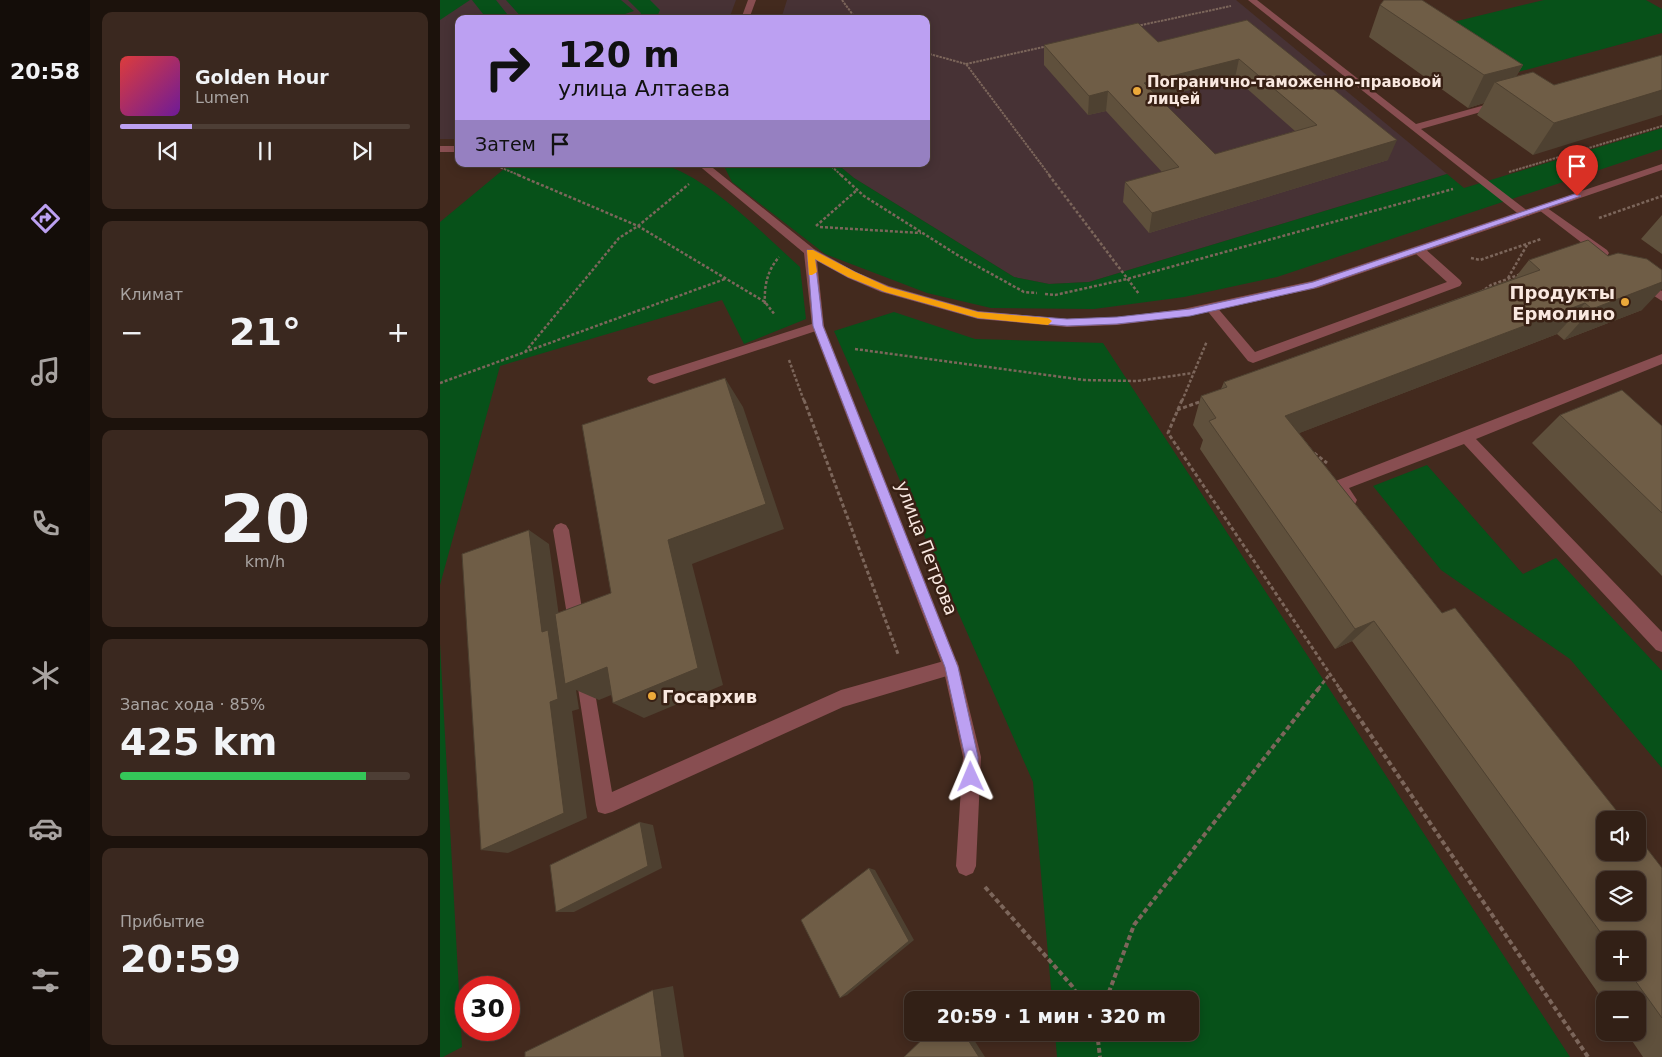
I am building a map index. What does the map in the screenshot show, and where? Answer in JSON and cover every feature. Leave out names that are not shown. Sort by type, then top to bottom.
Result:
[{"type":"street","points":[[746,15],[752,0]]},
{"type":"street","points":[[1253,0],[1525,214]]},
{"type":"street","points":[[1414,128],[1509,101]]},
{"type":"street","points":[[440,149],[455,149]]},
{"type":"street","points":[[706,167],[810,252],[885,289],[978,315],[1023,320],[1084,322],[1183,314],[1314,285],[1424,254],[1525,214],[1662,167]]},
{"type":"street","points":[[1544,208],[1611,259]]},
{"type":"street","name":"улица Петрова","points":[[810,252],[818,326],[952,667],[972,757],[966,866]]},
{"type":"street","points":[[1211,308],[1253,358],[1456,283],[1424,254]]},
{"type":"street","points":[[1633,275],[1662,297]]},
{"type":"street","points":[[654,379],[818,326]]},
{"type":"street","points":[[1356,509],[1338,486],[1662,359]]},
{"type":"street","points":[[1466,436],[1662,644]]},
{"type":"street","points":[[562,530],[605,805],[841,699],[952,667]]},
{"type":"path","points":[[842,0],[853,15]]},
{"type":"path","points":[[1129,28],[1253,0]]},
{"type":"path","points":[[966,64],[1052,45]]},
{"type":"path","points":[[930,54],[966,64],[1127,279]]},
{"type":"path","points":[[832,167],[864,196],[922,233],[1024,292],[1055,295],[1127,279],[1481,180],[1662,126]]},
{"type":"path","points":[[524,352],[618,238],[638,226],[704,167]]},
{"type":"path","points":[[1424,254],[1442,253],[1480,260],[1662,196]]},
{"type":"path","points":[[814,227],[922,233]]},
{"type":"path","points":[[1507,279],[1527,244]]},
{"type":"path","points":[[440,383],[725,279]]},
{"type":"path","points":[[1222,322],[1214,324],[1168,433],[1588,1057]]},
{"type":"path","points":[[1314,453],[1351,480]]},
{"type":"path","points":[[1109,991],[1134,925],[1330,674]]},
{"type":"path","points":[[966,866],[1075,991]]},
{"type":"path","points":[[1098,1041],[1100,1057]]},
{"type":"shaded area","points":[[440,0],[736,0],[730,15],[455,15],[455,139],[440,139]]},
{"type":"shaded area","name":"Погранично-таможенно-правовой лицей","points":[[787,0],[1236,0],[1447,174],[1089,282],[1049,284],[1014,277],[854,178],[841,167],[930,167],[930,15],[782,15]]},
{"type":"green space","points":[[440,0],[470,0],[440,20]]},
{"type":"green space","points":[[472,0],[496,0],[508,15],[484,15]]},
{"type":"green space","points":[[506,0],[621,0],[634,11],[622,15],[519,15]]},
{"type":"green space","points":[[628,0],[650,0],[660,10],[658,15],[640,15],[641,13]]},
{"type":"green space","points":[[1544,0],[1646,0],[1662,9],[1662,33],[1518,72],[1445,24]]},
{"type":"green space","points":[[1662,128],[1662,149],[1277,277],[1184,297],[1094,309],[991,308],[927,293],[825,254],[732,182],[724,167],[841,167],[854,178],[1014,277],[1049,284],[1089,282],[1447,174],[1464,188]]},
{"type":"green space","points":[[506,167],[669,167],[698,181],[716,193],[800,267],[806,319],[744,344],[722,300],[500,366],[440,585],[440,222]]},
{"type":"green space","points":[[894,312],[975,339],[1103,343],[1570,1057],[1057,1057],[1056,1041],[1199,1041],[1199,991],[1051,991],[1033,782],[834,331]]},
{"type":"green space","points":[[1427,465],[1523,574],[1556,558],[1662,671],[1662,768],[1570,659],[1441,570],[1373,486]]},
{"type":"green space","points":[[440,644],[458,976],[455,976],[455,1041],[462,1041],[462,1047],[440,1057]]},
{"type":"building","points":[[1384,0],[1422,0],[1523,65],[1484,75],[1380,5]]},
{"type":"building","points":[[1247,20],[1397,140],[1152,213],[1125,182],[1179,167],[1108,91],[1089,96],[1044,45],[1138,23],[1158,42]],"holes":[[[1239,59],[1317,125],[1215,154],[1144,83]]]},
{"type":"building","points":[[1662,55],[1662,90],[1554,123],[1495,82],[1533,72],[1554,85]]},
{"type":"building","points":[[1588,240],[1608,256],[1618,253],[1647,259],[1662,270],[1662,282],[1592,309],[1585,303],[1285,416],[1442,613],[1455,608],[1617,811],[1596,811],[1596,861],[1646,861],[1646,847],[1662,868],[1662,1018],[1646,996],[1646,991],[1643,991],[1635,981],[1646,981],[1646,931],[1599,931],[1374,621],[1355,629],[1209,421],[1216,418],[1201,396],[1227,387],[1224,382],[1540,270],[1529,260]]},
{"type":"building","points":[[725,378],[766,504],[668,540],[698,668],[613,703],[607,667],[565,684],[555,614],[611,593],[582,425]]},
{"type":"building","points":[[1622,390],[1662,426],[1662,513],[1560,415]]},
{"type":"building","points":[[529,530],[542,632],[548,630],[558,699],[550,702],[564,813],[481,850],[462,554]]},
{"type":"building","points":[[640,822],[648,866],[556,912],[550,865]]},
{"type":"building","points":[[869,868],[909,941],[840,998],[801,920]]},
{"type":"building","points":[[653,990],[662,1057],[525,1057],[525,1052]]},
{"type":"building","points":[[921,1041],[969,1041],[979,1057],[904,1057]]},
{"type":"slow traffic","points":[[812,272],[810,252],[885,289],[978,315],[1048,321]]},
{"type":"place","name":"Погранично-таможенно-правовой лицей","points":[[1137,91]]},
{"type":"place","name":"Продукты Ермолино","points":[[1625,302]]},
{"type":"place","name":"Госархив","points":[[652,696]]},
{"type":"route","points":[[971,777],[972,757],[964,714],[952,667],[818,326],[810,252],[885,289],[978,315],[1067,322],[1117,321],[1190,312],[1314,285],[1577,196]]}]
